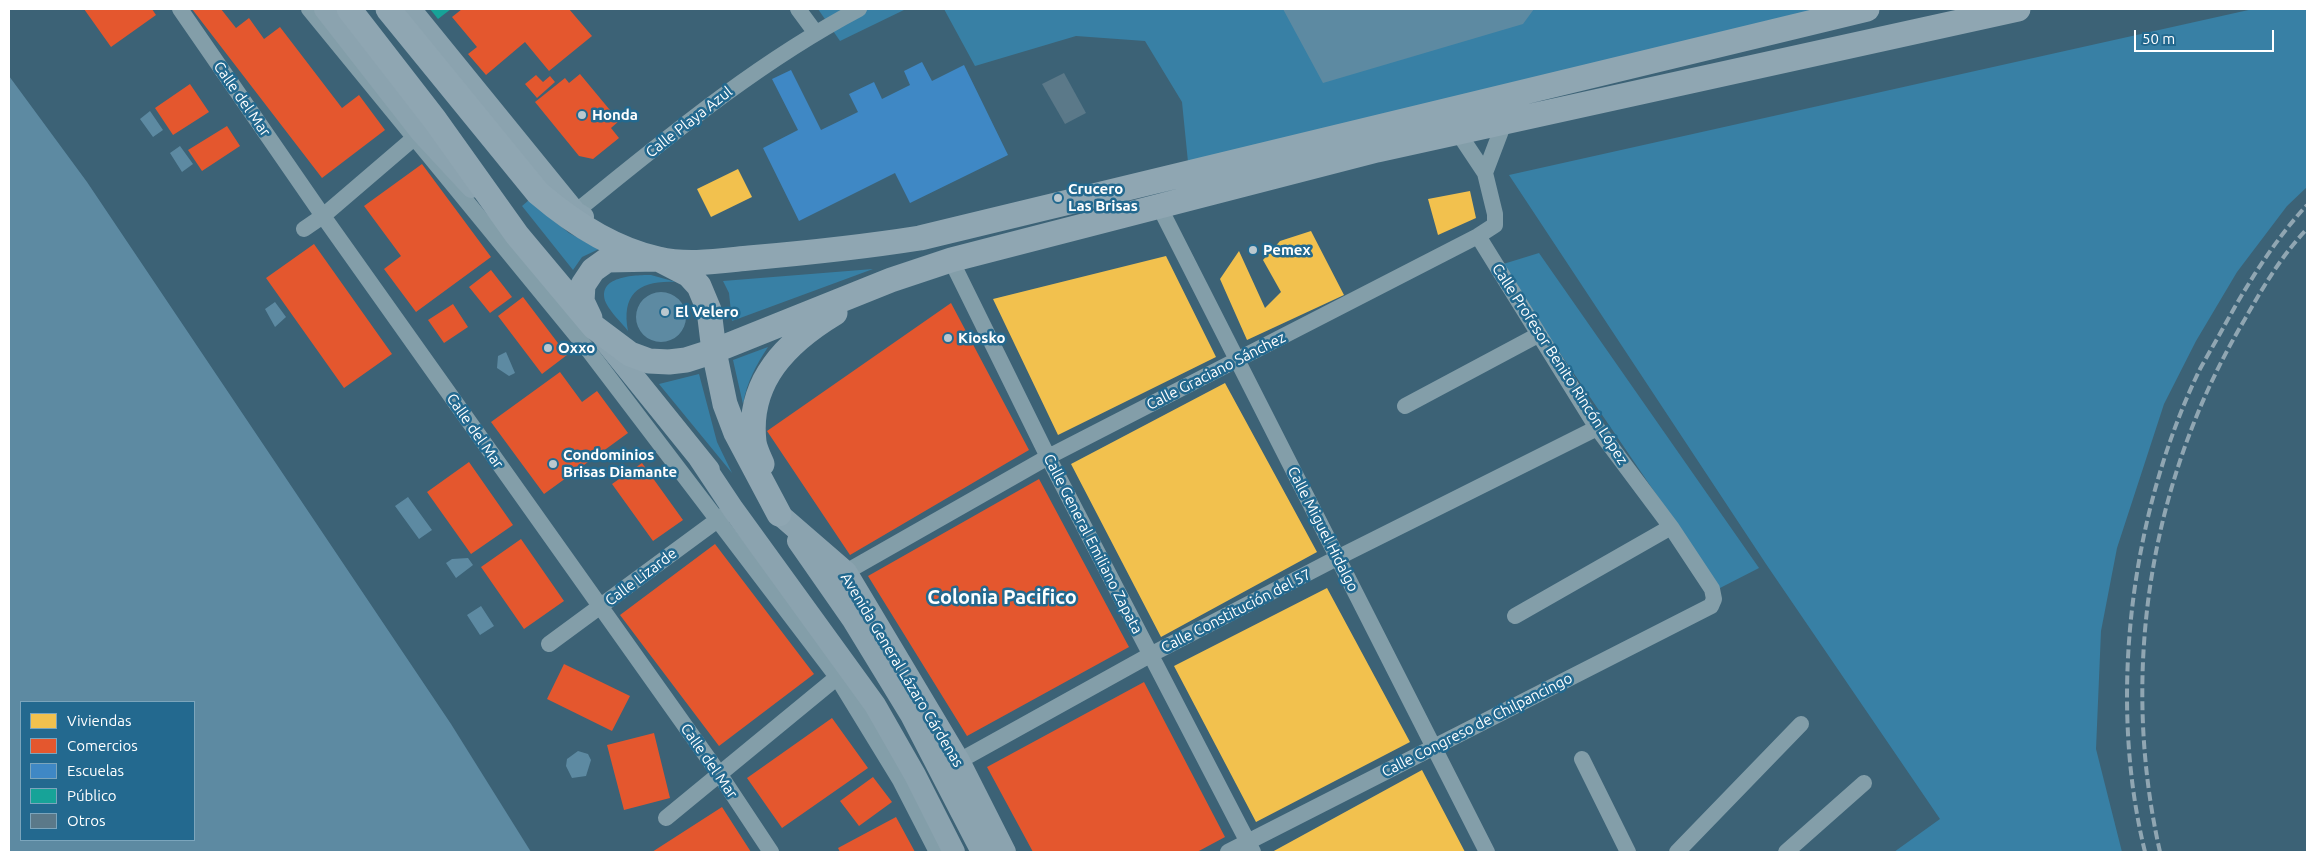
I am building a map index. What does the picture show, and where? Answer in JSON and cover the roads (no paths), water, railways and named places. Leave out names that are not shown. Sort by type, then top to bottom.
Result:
[{"type":"main road","points":[[325,9],[423,130],[517,235],[594,327],[630,354],[649,361],[669,362],[714,351],[890,280],[951,260],[1457,131],[1504,123],[2018,9]]},
{"type":"main road","points":[[349,9],[423,130]]},
{"type":"main road","points":[[388,9],[538,193],[614,243],[658,259],[689,275],[699,286],[709,310],[714,351],[725,404],[736,433],[780,514]]},
{"type":"main road","points":[[410,9],[571,215]]},
{"type":"main road","points":[[594,327],[582,301],[583,285],[593,270],[607,260],[658,259],[694,263],[843,250],[920,238],[1867,9]]},
{"type":"main road","points":[[780,514],[754,442],[756,405],[763,382],[775,362],[796,340],[890,280]]},
{"type":"main road","name":"Avenida General Lázaro Cárdenas","points":[[594,327],[699,458],[822,597],[853,620]]},
{"type":"main road","name":"Avenida General Lázaro Cárdenas","points":[[699,458],[726,514],[843,672],[879,712],[954,852]]},
{"type":"main road","name":"Avenida General Lázaro Cárdenas","points":[[780,514],[846,572],[958,761],[1005,852]]},
{"type":"main road","name":"Avenida General Lázaro Cárdenas","points":[[780,514],[853,620],[911,715],[982,852]]},
{"type":"street","name":"Calle del Mar","points":[[180,9],[323,216],[720,775],[771,852]]},
{"type":"street","points":[[309,9],[423,130],[589,351],[726,514]]},
{"type":"street","points":[[798,9],[815,32]]},
{"type":"street","name":"Calle Playa Azul","points":[[571,215],[722,95],[815,32],[859,9]]},
{"type":"street","points":[[1485,173],[1504,123]]},
{"type":"street","points":[[304,230],[323,216],[423,130]]},
{"type":"street","points":[[1457,131],[1485,173]]},
{"type":"street","name":"Calle Graciano Sánchez","points":[[846,572],[1048,457],[1478,236],[1495,224],[1496,214],[1485,173]]},
{"type":"street","name":"Calle Miguel Hidalgo","points":[[1159,206],[1432,747],[1487,852]]},
{"type":"street","name":"Calle Profesor Benito Rincón López","points":[[1478,236],[1597,428],[1671,527],[1712,590]]},
{"type":"street","name":"Calle General Emiliano Zapata","points":[[951,260],[1048,457],[1250,847]]},
{"type":"street","points":[[1405,406],[1538,335]]},
{"type":"street","name":"Calle Constitución del 57","points":[[958,761],[1150,656],[1337,558],[1597,428]]},
{"type":"street","name":"Calle Lizarde","points":[[550,644],[726,514]]},
{"type":"street","points":[[1515,616],[1671,527]]},
{"type":"street","name":"Calle Congreso de Chilpancingo","points":[[1228,852],[1250,847],[1432,747],[1711,606],[1714,599],[1712,590]]},
{"type":"street","points":[[666,818],[843,672],[937,852]]},
{"type":"street","points":[[1676,852],[1801,724]]},
{"type":"street","points":[[1582,759],[1628,852]]},
{"type":"street","points":[[1786,852],[1864,783]]},
{"type":"railway","points":[[2145,852],[2134,793],[2128,732],[2128,669],[2132,606],[2142,544],[2157,483],[2176,424],[2200,369],[2261,265],[2307,205]]},
{"type":"railway","points":[[2160,852],[2148,784],[2143,715],[2144,646],[2152,577],[2166,510],[2186,444],[2212,380],[2266,283],[2281,260],[2307,229]]},
{"type":"place","name":"Honda","points":[[582,115]]},
{"type":"place","name":"Crucero Las Brisas","points":[[1058,198]]},
{"type":"place","name":"Pemex","points":[[1253,250]]},
{"type":"place","name":"El Velero","points":[[665,312]]},
{"type":"place","name":"Kiosko","points":[[948,338]]},
{"type":"place","name":"Oxxo","points":[[548,348]]},
{"type":"place","name":"Condominios Brisas Diamante","points":[[553,464]]},
{"type":"district","name":"Colonia Pacifico","points":[[1002,597]]}]
